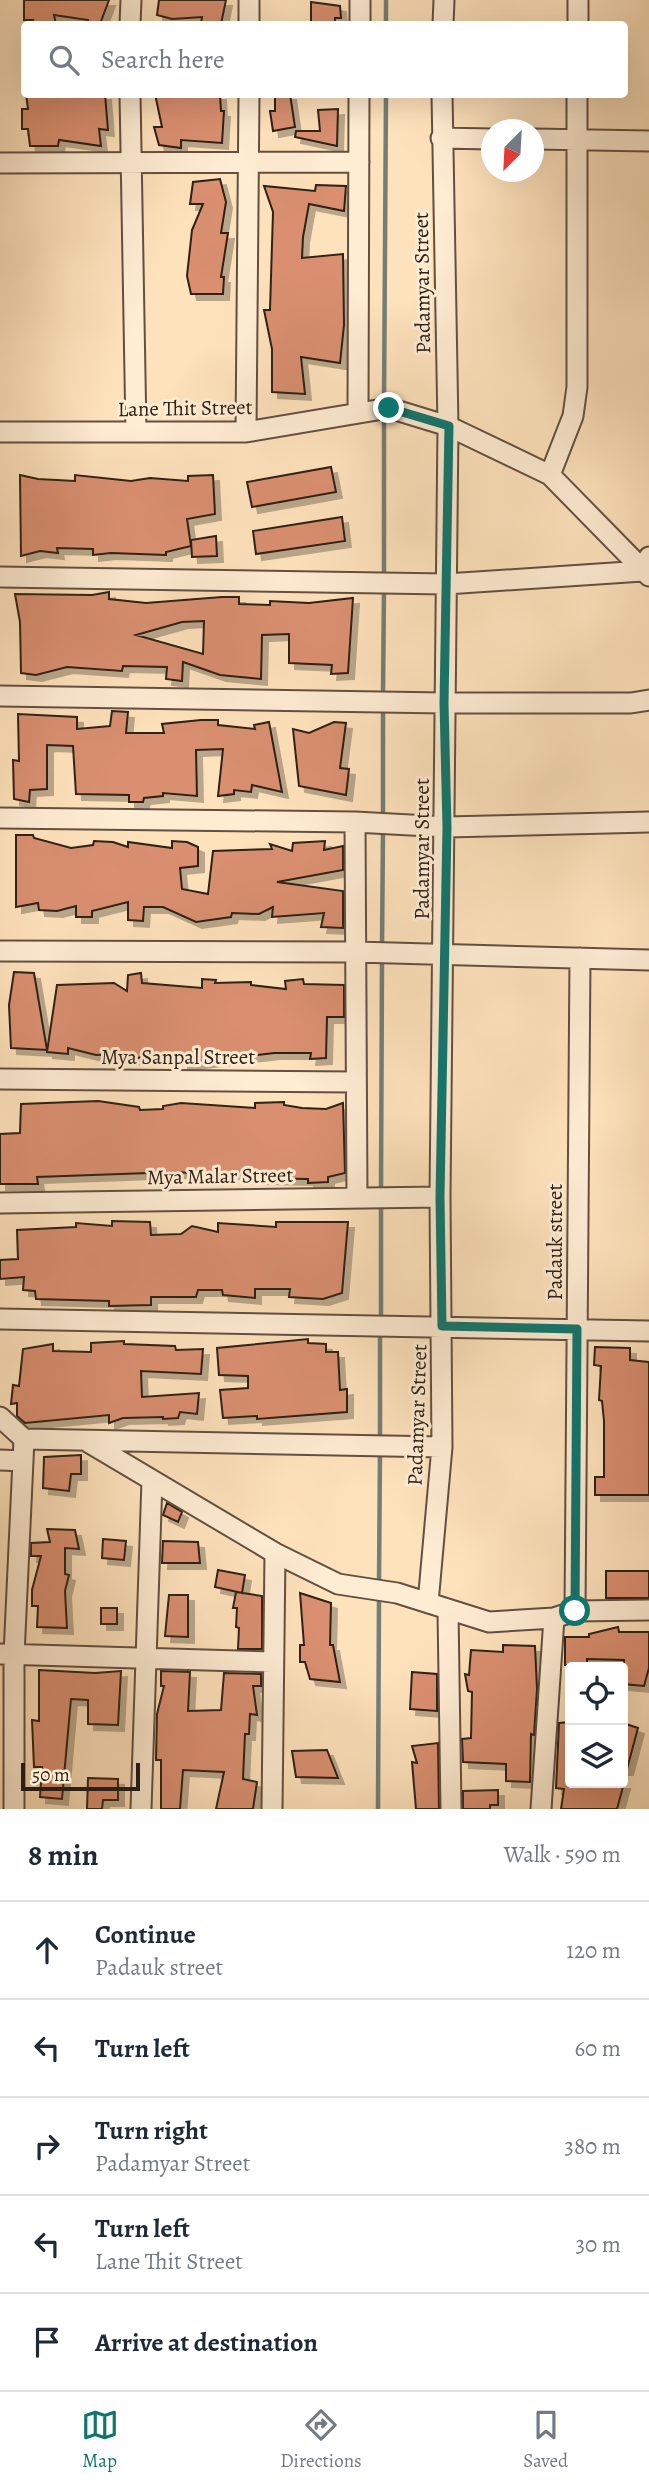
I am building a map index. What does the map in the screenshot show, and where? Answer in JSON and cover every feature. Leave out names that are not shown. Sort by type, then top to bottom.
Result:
[{"type":"street","points":[[130,21],[131,0]]},
{"type":"street","points":[[249,0],[249,21]]},
{"type":"street","points":[[360,0],[360,21]]},
{"type":"street","points":[[443,21],[444,0]]},
{"type":"street","points":[[578,0],[578,21]]},
{"type":"street","points":[[130,98],[129,163],[136,432]]},
{"type":"street","points":[[246,432],[249,98]]},
{"type":"street","points":[[358,411],[359,98]]},
{"type":"street","name":"Padamyar Street","points":[[428,1603],[442,1447],[440,1197],[447,827],[444,703],[449,426],[442,98]]},
{"type":"street","points":[[550,475],[573,416],[577,387],[577,98]]},
{"type":"street","points":[[441,138],[481,139]]},
{"type":"street","points":[[544,139],[649,141]]},
{"type":"street","points":[[0,163],[359,163]]},
{"type":"street","name":"Lane Thit Street","points":[[0,432],[246,432],[358,411],[389,408],[449,426],[550,475],[647,568]]},
{"type":"street","points":[[0,577],[446,584],[647,568]]},
{"type":"street","points":[[0,696],[444,703],[631,703],[649,700]]},
{"type":"street","points":[[0,818],[355,822],[447,827],[649,821]]},
{"type":"street","points":[[355,822],[357,1196]]},
{"type":"street","points":[[0,951],[356,953],[649,960]]},
{"type":"street","name":"Padauk street","points":[[575,1611],[580,958]]},
{"type":"street","name":"Mya Sanpal Street","points":[[0,1079],[356,1082]]},
{"type":"street","name":"Mya Malar Street","points":[[0,1203],[357,1196],[440,1197]]},
{"type":"street","points":[[0,1319],[649,1331]]},
{"type":"street","points":[[0,1417],[24,1439],[442,1447]]},
{"type":"street","points":[[14,1809],[7,1655],[24,1439]]},
{"type":"street","points":[[88,1442],[275,1553],[338,1584],[397,1593],[489,1622],[554,1618],[575,1611],[649,1610]]},
{"type":"street","points":[[0,1460],[23,1461]]},
{"type":"street","points":[[141,1809],[152,1480]]},
{"type":"street","points":[[272,1809],[275,1553]]},
{"type":"street","points":[[448,1611],[451,1809]]},
{"type":"street","points":[[541,1809],[554,1618]]},
{"type":"street","points":[[7,1655],[272,1662]]},
{"type":"building","points":[[24,0],[109,0],[101,21],[54,15],[55,21],[24,20]]},
{"type":"building","points":[[159,0],[226,0],[222,21],[201,21],[202,17],[172,19],[157,15]]},
{"type":"building","points":[[311,2],[340,6],[341,18],[335,18],[335,21],[311,21]]},
{"type":"building","points":[[27,98],[105,98],[108,130],[99,129],[101,146],[59,140],[58,146],[30,146],[28,129],[22,129],[22,109],[28,109]]},
{"type":"building","points":[[156,98],[220,98],[221,111],[224,111],[222,143],[181,140],[181,148],[159,145],[154,127],[162,127]]},
{"type":"building","points":[[275,98],[291,98],[295,127],[273,131],[270,111],[275,111]]},
{"type":"building","points":[[338,109],[337,146],[295,137],[296,131],[320,131],[318,110]]},
{"type":"building","points":[[220,179],[226,202],[221,233],[228,233],[221,277],[224,277],[223,294],[191,294],[187,276],[192,230],[203,204],[190,204],[193,182]]},
{"type":"building","points":[[316,185],[346,186],[344,211],[309,204],[302,258],[343,254],[344,325],[340,363],[301,357],[305,394],[272,392],[272,349],[264,310],[270,310],[273,212],[264,186],[315,191]]},
{"type":"building","points":[[331,467],[336,492],[252,507],[247,482]]},
{"type":"building","points":[[20,475],[75,481],[75,475],[131,481],[150,478],[188,481],[188,476],[213,475],[215,514],[187,519],[191,546],[166,552],[166,555],[93,555],[93,549],[57,548],[58,553],[40,551],[21,556]]},
{"type":"building","points":[[342,517],[345,541],[256,554],[253,531]]},
{"type":"building","points":[[216,536],[217,556],[192,557],[191,540]]},
{"type":"building","points":[[109,592],[109,599],[146,603],[239,597],[239,604],[270,605],[270,601],[309,603],[353,598],[348,673],[331,674],[332,665],[289,663],[289,634],[262,635],[261,679],[220,675],[183,662],[182,681],[166,679],[167,667],[123,666],[122,671],[67,667],[36,675],[21,673],[20,622],[15,594],[92,595]],"holes":[[[204,621],[203,654],[136,635],[182,622]]]},
{"type":"building","points":[[112,711],[128,712],[126,733],[164,733],[162,724],[201,720],[218,720],[218,725],[255,729],[254,725],[269,722],[282,792],[252,785],[251,792],[234,790],[234,794],[218,796],[223,749],[196,750],[197,796],[163,793],[163,796],[144,798],[143,802],[129,802],[129,795],[76,794],[73,746],[47,745],[47,789],[30,790],[29,802],[14,799],[13,760],[19,761],[18,714],[77,717],[77,729],[110,726]]},
{"type":"building","points":[[334,722],[346,723],[340,768],[349,769],[346,795],[299,786],[293,729],[309,733]]},
{"type":"building","points":[[16,835],[33,835],[34,838],[71,848],[93,845],[94,841],[113,842],[128,847],[128,842],[172,848],[172,841],[187,842],[198,847],[198,866],[180,868],[182,889],[208,894],[213,851],[272,849],[270,844],[292,851],[293,843],[325,841],[324,850],[343,846],[343,870],[277,882],[343,891],[343,928],[321,927],[324,913],[272,917],[273,907],[259,914],[232,913],[231,917],[196,922],[163,907],[144,907],[143,921],[128,920],[128,902],[92,911],[92,917],[76,917],[76,906],[57,911],[39,910],[38,903],[16,907]]},
{"type":"building","points":[[14,972],[34,973],[47,1050],[11,1048],[9,1005]]},
{"type":"building","points":[[141,973],[142,983],[202,988],[202,979],[216,980],[215,983],[251,982],[251,985],[286,989],[285,981],[303,979],[304,984],[344,985],[344,1017],[327,1017],[326,1058],[310,1059],[311,1053],[274,1053],[182,1064],[182,1056],[145,1052],[145,1057],[126,1059],[126,1054],[96,1055],[68,1048],[68,1054],[47,1052],[57,985],[114,983],[127,991],[128,975]]},
{"type":"building","points":[[98,1101],[139,1107],[140,1110],[163,1109],[163,1106],[181,1103],[255,1108],[255,1103],[284,1102],[284,1105],[302,1108],[326,1109],[343,1103],[345,1173],[328,1177],[328,1182],[308,1183],[308,1179],[253,1178],[253,1174],[236,1172],[217,1175],[177,1172],[37,1177],[38,1184],[0,1184],[0,1134],[20,1133],[21,1104]]},
{"type":"building","points":[[112,1221],[150,1222],[151,1235],[181,1234],[192,1226],[218,1232],[218,1223],[276,1227],[276,1222],[348,1222],[342,1293],[323,1299],[289,1297],[290,1289],[255,1289],[255,1298],[223,1295],[222,1290],[198,1290],[196,1297],[151,1297],[151,1305],[109,1306],[109,1301],[36,1299],[35,1291],[23,1290],[24,1277],[0,1279],[0,1260],[18,1259],[17,1230],[76,1227],[76,1223],[112,1226]]},
{"type":"building","points":[[308,1339],[308,1343],[326,1344],[326,1352],[338,1352],[340,1390],[347,1389],[347,1412],[257,1419],[257,1416],[223,1418],[220,1390],[248,1388],[248,1376],[219,1375],[217,1348]]},
{"type":"building","points":[[124,1341],[124,1344],[175,1346],[176,1350],[203,1349],[201,1374],[141,1371],[142,1397],[199,1393],[197,1414],[180,1412],[178,1418],[123,1418],[109,1423],[109,1415],[25,1423],[17,1416],[17,1403],[11,1404],[13,1385],[19,1386],[23,1349],[53,1344],[53,1351],[91,1352],[91,1343]]},
{"type":"building","points":[[595,1347],[630,1348],[630,1360],[649,1362],[649,1495],[595,1495],[595,1477],[604,1477],[604,1421],[602,1401],[599,1400],[601,1366],[594,1365]]},
{"type":"building","points":[[81,1455],[81,1474],[71,1474],[69,1491],[43,1488],[44,1457]]},
{"type":"building","points":[[167,1503],[182,1512],[178,1522],[163,1515]]},
{"type":"building","points":[[47,1529],[75,1530],[79,1549],[65,1548],[65,1574],[69,1575],[65,1591],[67,1628],[37,1627],[38,1606],[32,1606],[32,1590],[41,1556],[31,1556],[31,1543],[50,1542]]},
{"type":"building","points":[[103,1539],[126,1541],[124,1560],[102,1558]]},
{"type":"building","points":[[163,1541],[198,1542],[200,1563],[162,1563]]},
{"type":"building","points":[[218,1570],[245,1575],[242,1593],[215,1587]]},
{"type":"building","points":[[606,1571],[649,1571],[649,1598],[606,1598]]},
{"type":"building","points":[[236,1592],[262,1596],[262,1649],[238,1649],[237,1608],[233,1608]]},
{"type":"building","points":[[300,1593],[331,1603],[330,1645],[333,1645],[340,1682],[310,1679],[305,1662],[300,1662],[300,1645],[304,1645]]},
{"type":"building","points":[[169,1595],[188,1595],[188,1637],[165,1636]]},
{"type":"building","points":[[101,1608],[117,1608],[117,1624],[101,1624]]},
{"type":"building","points":[[618,1627],[619,1632],[649,1632],[649,1668],[644,1686],[628,1684],[628,1662],[624,1660],[587,1659],[587,1662],[565,1662],[565,1637],[589,1637],[589,1634]]},
{"type":"building","points":[[503,1645],[535,1646],[537,1689],[534,1735],[531,1734],[530,1782],[506,1781],[506,1764],[463,1762],[462,1739],[471,1738],[472,1692],[468,1691],[465,1674],[469,1675],[471,1650],[503,1652]]},
{"type":"building","points":[[39,1670],[95,1673],[121,1671],[118,1725],[88,1724],[88,1700],[71,1699],[62,1799],[40,1797],[42,1767],[34,1767],[32,1720],[39,1721]]},
{"type":"building","points":[[161,1671],[190,1672],[188,1711],[221,1710],[224,1673],[261,1674],[261,1686],[253,1686],[257,1715],[250,1714],[249,1734],[245,1734],[243,1779],[257,1782],[253,1809],[216,1809],[224,1772],[183,1770],[180,1809],[161,1809],[161,1760],[156,1760],[157,1714],[164,1686],[161,1686]]},
{"type":"building","points":[[412,1672],[437,1674],[437,1711],[410,1709]]},
{"type":"building","points":[[565,1722],[565,1788],[623,1788],[617,1809],[561,1809],[564,1789],[556,1788],[559,1723]]},
{"type":"building","points":[[628,1725],[638,1728],[628,1765]]},
{"type":"building","points":[[438,1743],[439,1809],[416,1809],[412,1762],[417,1763],[412,1746]]},
{"type":"building","points":[[327,1750],[338,1778],[296,1777],[292,1751]]},
{"type":"building","points":[[88,1778],[118,1779],[118,1800],[103,1800],[102,1809],[87,1809]]},
{"type":"building","points":[[498,1790],[498,1805],[490,1805],[490,1809],[463,1809],[463,1791]]},
{"type":"waterway","points":[[386,0],[386,21]]},
{"type":"waterway","points":[[384,405],[386,98]]},
{"type":"waterway","points":[[384,413],[384,576]]},
{"type":"waterway","points":[[383,695],[384,588]]},
{"type":"waterway","points":[[383,707],[383,818]]},
{"type":"waterway","points":[[382,947],[383,830]]},
{"type":"waterway","points":[[381,1192],[382,959]]},
{"type":"waterway","points":[[381,1204],[381,1322]]},
{"type":"waterway","points":[[380,1330],[380,1441]]},
{"type":"waterway","points":[[379,1584],[380,1449]]},
{"type":"waterway","points":[[378,1809],[379,1596]]},
{"type":"route","points":[[389,408],[449,426],[444,703],[447,827],[440,1197],[442,1326],[577,1329],[575,1611]]}]
